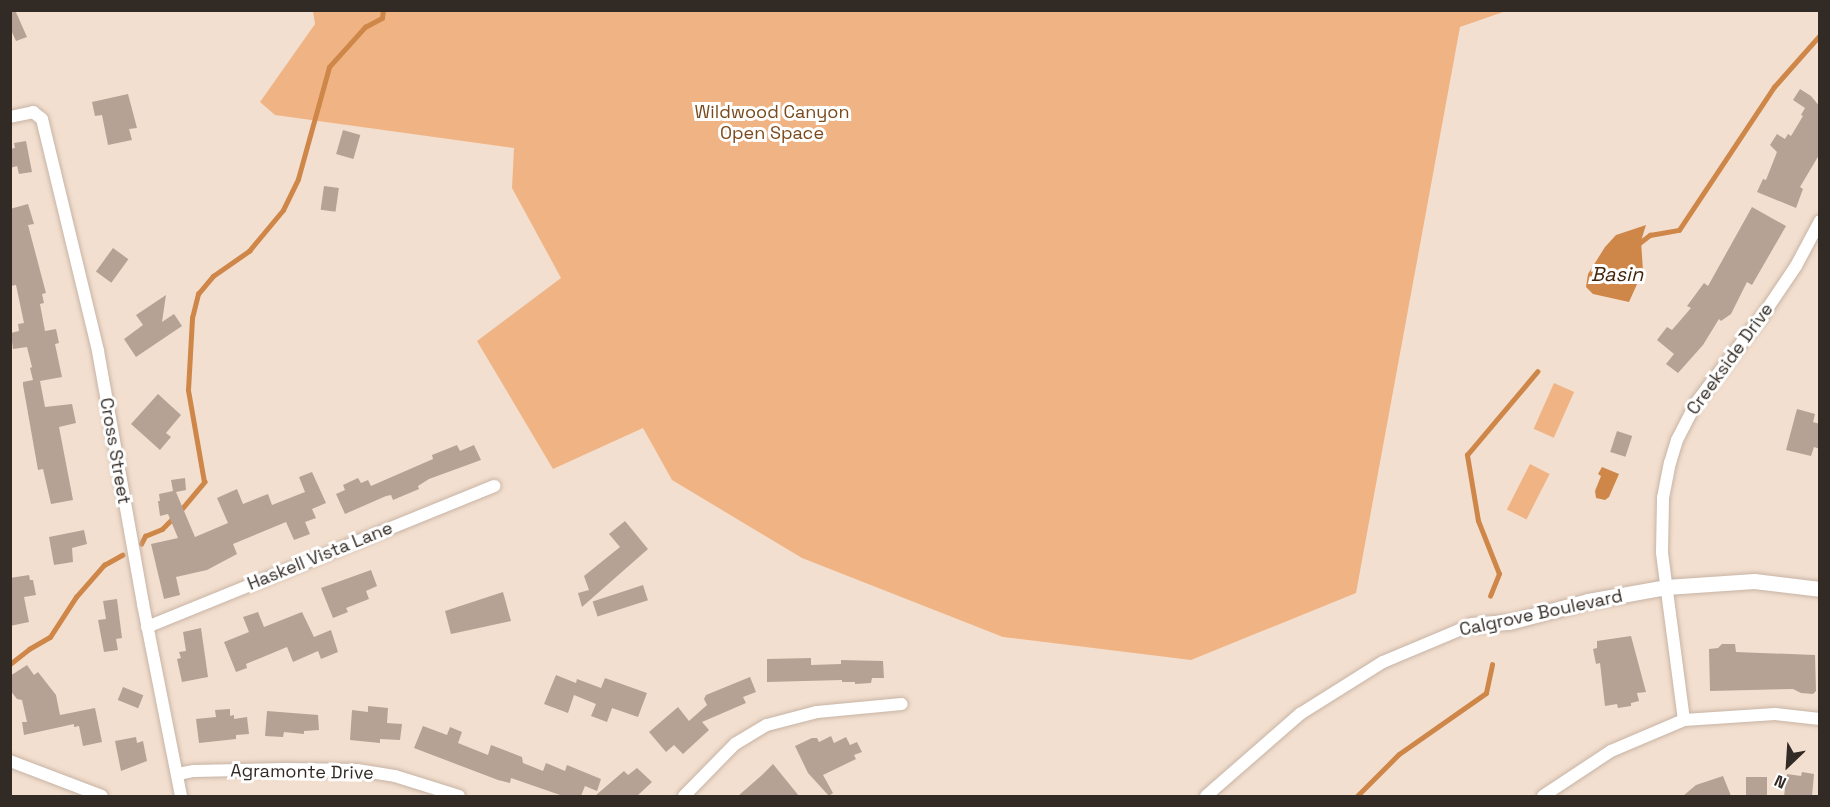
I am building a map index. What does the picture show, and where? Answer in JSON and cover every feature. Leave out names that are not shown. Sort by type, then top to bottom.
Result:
[{"type":"street","name":"Cross Street","points":[[10,117],[33,112],[42,119],[98,351],[147,627],[181,796]]},
{"type":"street","name":"Creekside Drive","points":[[1684,720],[1662,552],[1663,498],[1677,440],[1696,403],[1765,312],[1796,266],[1820,221]]},
{"type":"street","name":"Haskell Vista Lane","points":[[147,627],[494,486]]},
{"type":"street","name":"Calgrove Boulevard","points":[[1206,796],[1300,714],[1383,662],[1471,625],[1509,621],[1588,601],[1666,587],[1754,581],[1820,589]]},
{"type":"street","points":[[684,796],[735,744],[767,725],[817,712],[902,704]]},
{"type":"street","points":[[1543,796],[1611,751],[1684,720],[1775,714],[1820,719]]},
{"type":"street","points":[[10,761],[102,796]]},
{"type":"street","name":"Agramonte Drive","points":[[178,774],[194,771],[357,770],[395,776],[459,796]]},
{"type":"green space","name":"Wildwood Canyon Open Space","points":[[313,11],[1506,11],[1460,27],[1356,593],[1191,660],[1003,637],[802,558],[672,480],[643,428],[553,469],[477,341],[561,278],[512,188],[514,148],[275,115],[260,102],[315,24]]},
{"type":"green space","points":[[1554,383],[1574,392],[1554,438],[1534,429]]},
{"type":"green space","points":[[1530,464],[1550,474],[1526,519],[1507,509]]},
{"type":"water","name":"Basin","points":[[1646,225],[1641,241],[1643,271],[1629,302],[1593,294],[1586,287],[1588,274],[1605,247],[1616,235]]},
{"type":"water","points":[[1602,467],[1619,474],[1609,497],[1605,500],[1596,498],[1595,491],[1601,476],[1598,474]]},
{"type":"building","points":[[10,10],[15,10],[27,37],[16,41],[10,28]]},
{"type":"building","points":[[1800,89],[1811,96],[1820,107],[1819,155],[1800,187],[1803,189],[1796,208],[1757,192],[1763,179],[1766,180],[1777,152],[1770,145],[1777,134],[1785,139],[1788,134],[1791,136],[1803,116],[1801,115],[1805,108],[1793,100]]},
{"type":"building","points":[[128,94],[137,128],[129,129],[132,140],[108,145],[102,115],[95,116],[92,102]]},
{"type":"building","points":[[343,130],[360,135],[353,159],[336,154]]},
{"type":"building","points":[[26,141],[32,172],[19,174],[17,166],[10,168],[10,149],[15,148],[14,143]]},
{"type":"building","points":[[324,186],[339,188],[336,212],[321,210]]},
{"type":"building","points":[[28,204],[34,224],[28,225],[46,293],[42,294],[44,303],[40,304],[45,331],[56,329],[59,343],[55,344],[62,377],[40,381],[45,407],[72,404],[76,423],[59,427],[73,500],[51,504],[43,469],[38,470],[23,385],[23,382],[33,380],[30,368],[32,367],[27,347],[13,349],[11,333],[19,331],[18,324],[24,323],[16,285],[10,286],[10,209]]},
{"type":"building","points":[[1752,207],[1786,226],[1752,285],[1747,282],[1731,314],[1721,321],[1719,319],[1703,345],[1678,373],[1666,364],[1674,354],[1657,340],[1667,327],[1672,330],[1691,308],[1687,306],[1704,283],[1708,286]]},
{"type":"building","points":[[113,248],[128,259],[111,283],[96,271]]},
{"type":"building","points":[[166,295],[162,322],[174,314],[182,326],[136,357],[124,339],[143,325],[136,315]]},
{"type":"building","points":[[158,394],[181,415],[166,433],[171,437],[160,450],[131,424]]},
{"type":"building","points":[[1797,409],[1815,414],[1813,422],[1820,424],[1820,449],[1814,447],[1811,456],[1786,450]]},
{"type":"building","points":[[1617,431],[1632,436],[1625,457],[1610,452]]},
{"type":"building","points":[[457,445],[460,451],[474,445],[481,460],[429,479],[418,486],[419,489],[393,500],[391,495],[386,496],[345,514],[336,494],[345,490],[343,485],[358,478],[361,483],[368,480],[371,486],[433,459],[432,455]]},
{"type":"building","points":[[312,472],[326,503],[312,509],[316,518],[305,522],[310,534],[294,540],[286,522],[233,544],[237,554],[207,570],[176,577],[180,595],[164,599],[151,544],[178,538],[168,514],[160,516],[158,501],[160,501],[159,494],[173,491],[171,480],[185,478],[186,490],[176,492],[195,537],[228,523],[217,498],[237,489],[243,504],[268,494],[272,505],[305,492],[299,477]]},
{"type":"building","points":[[625,521],[648,549],[582,607],[578,593],[589,590],[584,576],[620,547],[609,534]]},
{"type":"building","points":[[84,530],[87,544],[72,548],[73,562],[54,565],[49,537]]},
{"type":"building","points":[[371,570],[377,586],[366,591],[369,599],[346,608],[348,612],[333,618],[321,588]]},
{"type":"building","points":[[29,575],[30,580],[33,580],[36,595],[24,597],[29,622],[10,626],[10,578]]},
{"type":"building","points":[[643,585],[648,600],[598,617],[593,601]]},
{"type":"building","points":[[503,592],[511,621],[451,634],[445,611]]},
{"type":"building","points":[[117,599],[122,638],[116,639],[118,650],[104,652],[98,620],[106,619],[103,601]]},
{"type":"building","points":[[258,612],[264,627],[302,612],[314,637],[331,630],[338,652],[321,659],[318,651],[293,662],[287,647],[246,664],[247,668],[236,672],[224,642],[249,632],[243,617]]},
{"type":"building","points":[[201,628],[208,677],[182,682],[177,659],[181,658],[179,652],[186,651],[183,632]]},
{"type":"building","points":[[1631,636],[1646,692],[1637,693],[1639,701],[1631,703],[1631,706],[1618,708],[1617,704],[1605,706],[1600,663],[1596,664],[1593,649],[1597,648],[1597,641]]},
{"type":"building","points":[[1722,644],[1735,644],[1736,652],[1815,655],[1816,691],[1813,694],[1801,693],[1793,689],[1710,691],[1709,649],[1718,648]]},
{"type":"building","points":[[811,658],[811,665],[841,664],[841,660],[883,661],[884,678],[872,678],[871,683],[855,684],[855,682],[842,682],[842,680],[767,682],[767,659]]},
{"type":"building","points":[[27,665],[34,675],[38,672],[56,695],[60,715],[95,708],[102,742],[83,746],[79,726],[74,727],[74,724],[24,735],[22,722],[27,722],[22,700],[17,699],[10,690],[10,676]]},
{"type":"building","points":[[556,675],[576,683],[577,679],[601,688],[605,678],[647,693],[638,717],[612,708],[607,722],[591,716],[596,704],[574,695],[568,713],[544,704]]},
{"type":"building","points":[[750,677],[756,692],[743,697],[746,703],[702,722],[709,730],[683,754],[674,745],[666,752],[649,732],[678,707],[689,721],[707,705],[704,699],[706,695]]},
{"type":"building","points":[[123,687],[143,695],[138,708],[118,700]]},
{"type":"building","points":[[368,706],[388,708],[387,723],[402,724],[400,740],[380,739],[380,743],[350,740],[352,710],[368,712]]},
{"type":"building","points":[[230,709],[230,716],[234,715],[234,719],[247,717],[249,734],[236,735],[236,739],[199,743],[196,719],[216,717],[215,710]]},
{"type":"building","points":[[267,711],[318,715],[319,730],[304,731],[304,734],[284,732],[283,737],[265,736]]},
{"type":"building","points":[[423,726],[447,735],[450,727],[462,732],[458,743],[488,755],[491,745],[522,757],[523,763],[543,771],[546,763],[565,771],[567,765],[601,779],[597,791],[585,786],[581,796],[563,796],[511,778],[510,783],[498,780],[414,748]]},
{"type":"building","points":[[831,736],[834,743],[846,737],[850,745],[857,742],[862,752],[854,755],[856,759],[823,775],[833,793],[829,796],[808,773],[795,746],[812,738],[817,738],[819,742]]},
{"type":"building","points":[[136,737],[137,743],[143,741],[147,761],[121,771],[115,741]]},
{"type":"building","points":[[773,764],[799,796],[738,796],[762,775]]},
{"type":"building","points":[[637,768],[652,782],[637,796],[595,796],[624,771],[628,775]]},
{"type":"building","points":[[1802,772],[1814,774],[1812,796],[1784,796],[1787,774],[1801,776]]},
{"type":"building","points":[[1723,776],[1731,796],[1683,796],[1696,785]]},
{"type":"building","points":[[1746,777],[1767,777],[1767,796],[1746,796]]},
{"type":"waterway","points":[[180,511],[204,482],[188,390],[192,318],[198,294],[213,276],[249,251],[283,210],[298,179],[329,67],[365,27],[382,18],[383,10]]},
{"type":"waterway","points":[[1638,244],[1650,235],[1679,230],[1774,87],[1820,35]]},
{"type":"waterway","points":[[1490,596],[1499,574],[1478,521],[1467,455],[1537,372]]},
{"type":"waterway","points":[[141,544],[145,536],[162,529],[174,517]]},
{"type":"waterway","points":[[10,664],[29,649],[50,637],[76,597],[104,565],[122,555]]},
{"type":"waterway","points":[[1357,796],[1399,754],[1486,693],[1492,665]]}]
